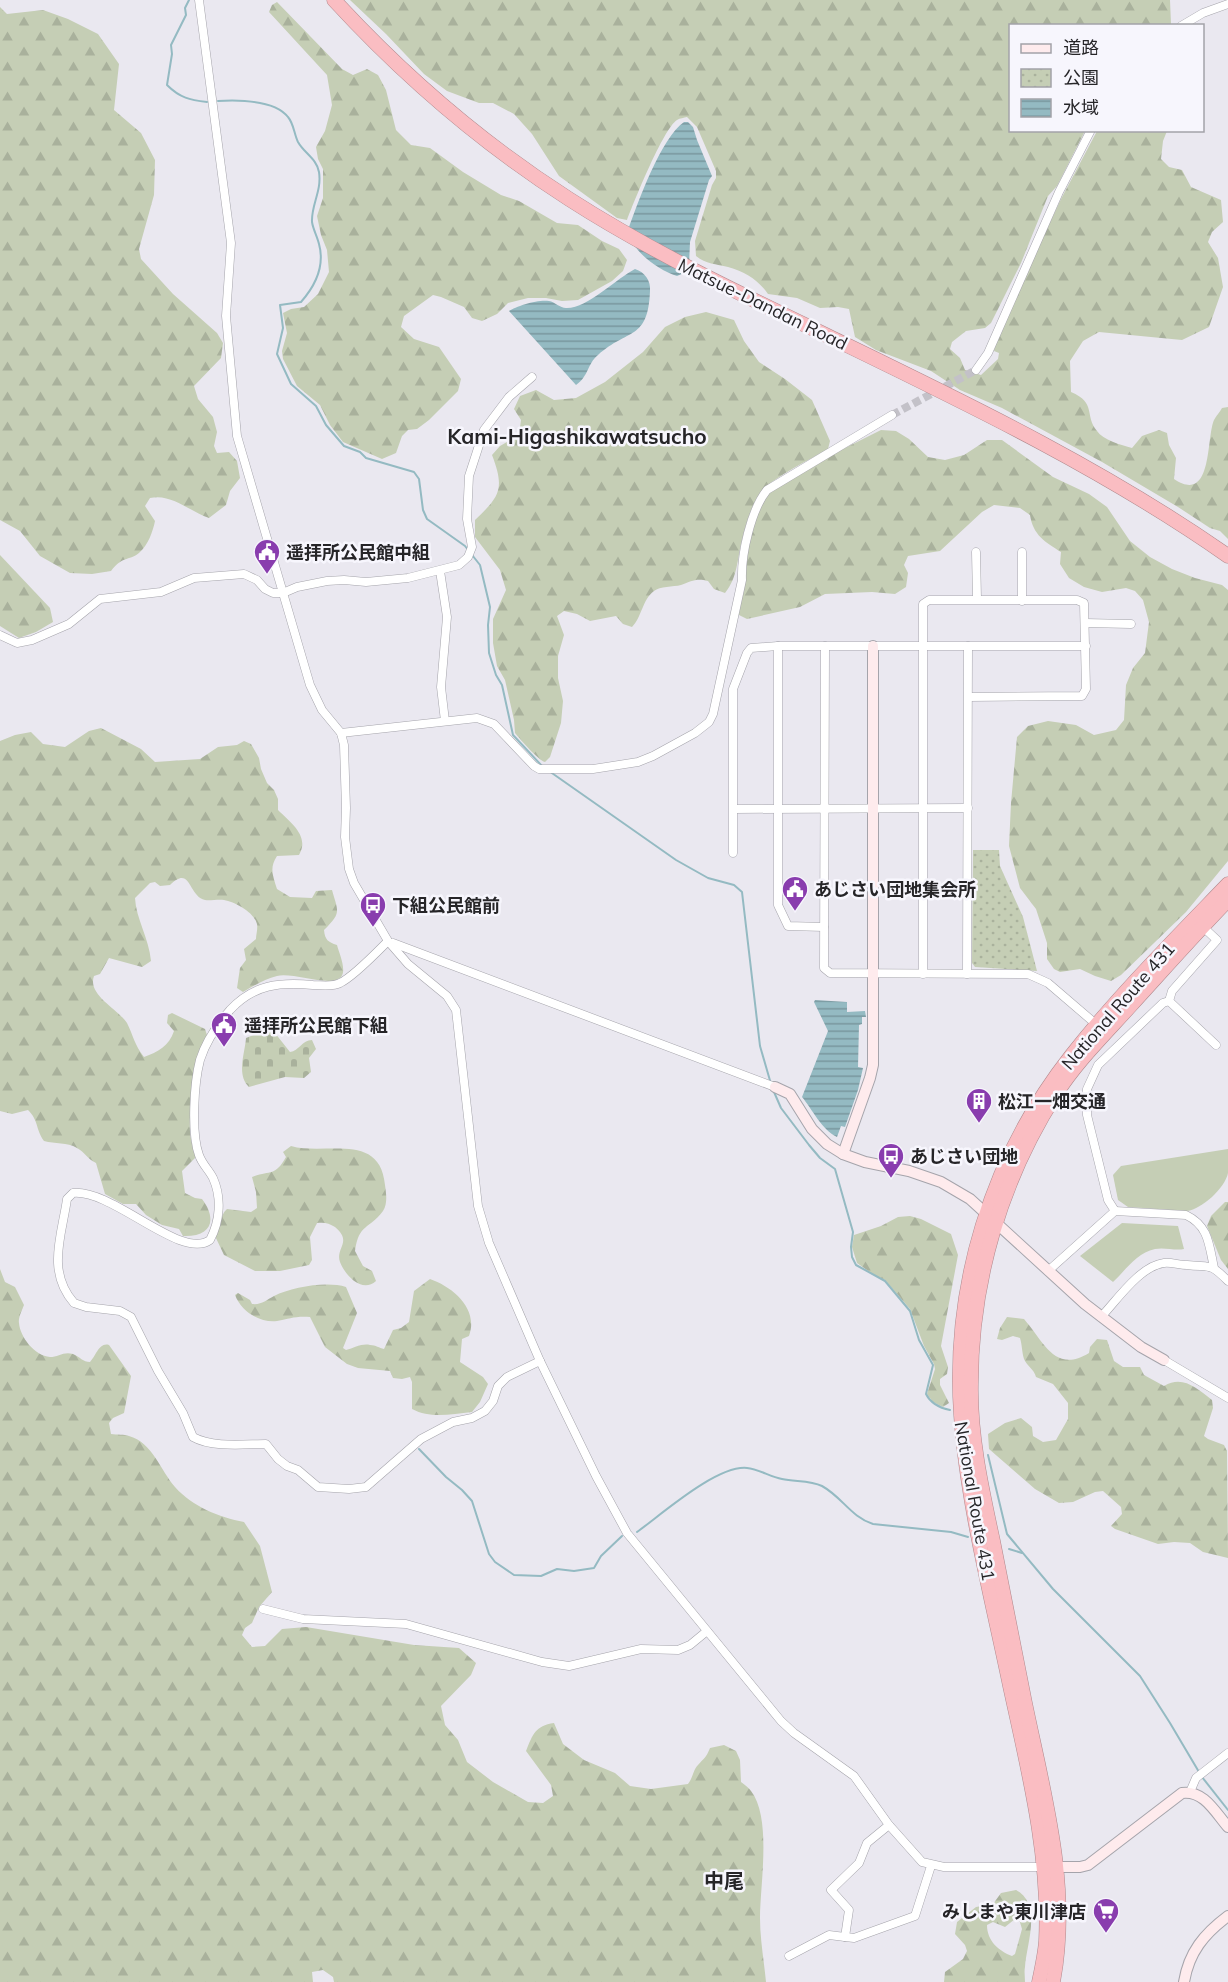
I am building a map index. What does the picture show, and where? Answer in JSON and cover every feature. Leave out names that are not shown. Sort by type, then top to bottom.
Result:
[{"type":"highway","name":"Matsue-Dandan Road","points":[[334,0],[364,32],[450,111],[534,175],[605,221],[700,275],[983,411],[1030,436],[1134,495],[1228,556]]},
{"type":"highway","name":"National Route 431","points":[[1053,1982],[1060,1913],[975,1513],[961,1415],[962,1315],[1003,1167],[1021,1132],[1070,1058],[1097,1025],[1228,884]]},
{"type":"highway","name":"National Route 431","points":[[990,1218],[1057,1094],[1106,1033],[1228,900]]},
{"type":"highway","name":"National Route 431","points":[[1039,1982],[1046,1943],[1050,1867]]},
{"type":"street","points":[[199,0],[231,243],[226,316],[237,435],[310,685],[322,710],[341,733],[344,745],[345,837],[349,869],[361,896],[388,941],[408,964],[447,996],[456,1010],[478,1206],[489,1243],[571,1427],[627,1533],[781,1721],[854,1776],[889,1825],[917,1858],[931,1866],[960,1868],[1080,1867],[1088,1865],[1174,1797],[1190,1792],[1196,1792],[1204,1799],[1228,1827]]},
{"type":"street","points":[[1184,24],[1203,13],[1228,4]]},
{"type":"street","points":[[975,370],[988,353],[1059,192],[1090,132]]},
{"type":"street","points":[[0,635],[21,643],[69,624],[100,599],[161,592],[194,578],[244,574],[257,580],[265,589],[273,593],[283,593],[297,587],[327,581],[393,580],[459,565],[471,550],[467,506],[469,476],[484,430],[509,397],[532,377]]},
{"type":"street","points":[[341,733],[477,718],[494,724],[534,766],[542,769],[593,769],[638,762],[690,736],[709,722],[718,698],[742,580],[741,562],[762,495],[892,415]]},
{"type":"street","points":[[976,552],[977,599]]},
{"type":"street","points":[[1022,552],[1022,601]]},
{"type":"street","points":[[440,571],[447,617],[441,687],[445,721]]},
{"type":"street","points":[[923,974],[923,604],[929,600],[977,599],[1081,601],[1085,605],[1086,689],[1082,696],[969,697]]},
{"type":"street","points":[[1085,623],[1131,624]]},
{"type":"street","points":[[733,853],[734,685],[748,650],[755,646],[1086,646]]},
{"type":"street","points":[[778,646],[778,905],[788,926],[824,927]]},
{"type":"street","points":[[825,646],[824,968],[831,973],[1028,974],[1048,982],[1097,1025]]},
{"type":"street","points":[[843,1154],[873,1065],[873,646]]},
{"type":"street","points":[[967,974],[968,646]]},
{"type":"street","points":[[734,809],[968,808]]},
{"type":"street","points":[[1169,1001],[1172,991],[1217,940],[1203,927]]},
{"type":"street","points":[[388,941],[406,950],[790,1094],[812,1129],[827,1144],[843,1154],[865,1162],[909,1171],[941,1182],[970,1199],[1101,1317],[1141,1347],[1228,1398]]},
{"type":"street","points":[[388,941],[340,983],[328,986],[299,984],[266,986],[254,991],[232,1009],[213,1033],[200,1062],[194,1137],[199,1158],[213,1178],[218,1193],[217,1220],[210,1240],[199,1245],[180,1241],[105,1200],[73,1193],[68,1199],[57,1251],[57,1266],[62,1280],[72,1300],[79,1305],[120,1311],[130,1317],[183,1413],[193,1437],[202,1441],[238,1445],[266,1444],[287,1466],[298,1470],[313,1484],[325,1489],[366,1487],[421,1439],[453,1422],[472,1418],[485,1411],[493,1401],[498,1386],[507,1377],[540,1361]]},
{"type":"street","points":[[1169,1001],[1216,1045]]},
{"type":"street","points":[[1115,1211],[1108,1200],[1087,1115],[1088,1089],[1093,1073],[1106,1057],[1163,1003],[1169,1001]]},
{"type":"street","points":[[1048,1271],[1115,1211],[1186,1215],[1195,1220],[1202,1225],[1210,1245],[1214,1268]]},
{"type":"street","points":[[1101,1317],[1148,1267],[1169,1263],[1188,1266],[1207,1265],[1214,1268],[1228,1281]]},
{"type":"street","points":[[263,1609],[303,1618],[406,1624],[533,1659],[569,1666],[641,1649],[678,1650],[690,1645],[707,1631]]},
{"type":"street","points":[[1190,1792],[1196,1778],[1228,1754]]},
{"type":"street","points":[[845,1937],[849,1910],[831,1890],[859,1863],[867,1843],[889,1825]]},
{"type":"street","points":[[789,1956],[829,1935],[854,1938],[915,1916],[931,1866]]},
{"type":"street","points":[[1184,1982],[1196,1946],[1208,1931],[1228,1916]]},
{"type":"green space","points":[[350,0],[1170,0],[1171,24],[1009,24],[1009,132],[1084,132],[1057,186],[1048,196],[1021,263],[991,323],[985,328],[966,331],[952,342],[950,349],[960,358],[965,370],[981,375],[998,359],[999,353],[994,351],[996,338],[1061,199],[1096,132],[1167,132],[1161,159],[1169,167],[1182,170],[1191,187],[1221,200],[1223,222],[1212,232],[1208,242],[1218,258],[1223,287],[1209,327],[1182,340],[1099,332],[1083,341],[1070,361],[1071,392],[1084,400],[1097,431],[1113,442],[1132,448],[1142,436],[1159,430],[1167,433],[1169,445],[1176,458],[1174,479],[1187,485],[1196,483],[1202,477],[1214,420],[1222,408],[1228,407],[1228,539],[1220,531],[1210,528],[1102,462],[1002,408],[960,390],[931,371],[876,350],[855,337],[849,309],[820,308],[797,298],[768,294],[746,274],[707,262],[696,256],[695,241],[716,178],[716,171],[697,127],[687,117],[677,120],[664,137],[627,220],[617,218],[559,176],[532,134],[514,114],[493,103],[479,103],[447,91],[424,74]]},
{"type":"green space","points":[[277,2],[342,69],[353,75],[367,69],[378,75],[386,90],[396,130],[411,145],[430,148],[501,195],[519,201],[557,223],[578,225],[619,249],[627,260],[623,271],[612,281],[578,300],[528,298],[508,303],[497,314],[482,321],[472,318],[464,307],[433,295],[404,316],[401,327],[414,339],[439,347],[461,379],[458,391],[429,420],[417,429],[408,430],[402,436],[396,453],[382,459],[343,442],[330,425],[320,405],[297,386],[283,359],[282,351],[287,333],[283,313],[304,307],[318,294],[329,272],[327,250],[317,216],[323,198],[323,169],[316,147],[325,131],[332,105],[327,75],[269,12],[272,5]]},
{"type":"green space","points":[[0,7],[7,14],[43,10],[68,19],[98,34],[119,64],[114,110],[141,133],[155,160],[154,195],[139,249],[141,259],[173,294],[217,333],[223,343],[221,358],[194,386],[198,399],[213,417],[217,432],[214,446],[217,453],[229,452],[237,461],[240,478],[230,491],[226,505],[209,518],[173,500],[150,498],[145,506],[155,521],[148,542],[137,555],[123,560],[111,571],[92,574],[70,573],[40,556],[20,531],[0,520]]},
{"type":"green space","points":[[706,312],[734,320],[744,341],[759,362],[812,400],[830,441],[828,449],[783,475],[761,492],[749,515],[735,574],[725,593],[714,589],[708,581],[700,580],[660,588],[647,599],[632,627],[623,624],[616,616],[590,621],[577,614],[564,611],[557,616],[564,635],[558,656],[558,678],[563,701],[561,723],[550,757],[545,762],[534,754],[515,733],[505,680],[497,666],[493,643],[493,619],[506,590],[500,570],[475,537],[475,520],[495,498],[498,491],[498,476],[492,455],[500,446],[519,435],[521,420],[514,409],[520,396],[536,390],[554,400],[576,398],[605,382],[643,352],[665,327],[685,317]]},
{"type":"green space","points":[[881,430],[896,431],[909,439],[928,457],[945,460],[964,455],[987,440],[1002,440],[1053,477],[1089,494],[1107,507],[1130,541],[1150,557],[1172,569],[1222,585],[1228,590],[1228,861],[1186,912],[1121,975],[1111,981],[1080,969],[1060,972],[1054,969],[1047,959],[1047,943],[1036,909],[1020,888],[1009,846],[1011,803],[1017,737],[1028,726],[1048,721],[1076,725],[1094,735],[1116,730],[1124,720],[1126,685],[1133,668],[1145,653],[1149,622],[1143,600],[1135,591],[1126,588],[1102,592],[1084,587],[1069,578],[1060,564],[1061,552],[1037,533],[1030,515],[1020,508],[994,505],[982,512],[940,551],[908,556],[904,565],[908,573],[906,587],[895,594],[872,592],[825,594],[800,607],[747,619],[739,615],[744,562],[759,507],[770,492],[839,451]]},
{"type":"green space","points":[[0,555],[50,608],[53,622],[36,632],[19,638],[0,626]]},
{"type":"green space","points":[[101,728],[141,749],[155,762],[200,759],[218,747],[237,745],[244,741],[251,744],[259,758],[267,783],[274,790],[278,799],[278,810],[301,836],[302,848],[299,855],[277,856],[273,864],[272,872],[277,889],[290,897],[312,898],[316,891],[332,890],[337,908],[334,919],[324,930],[328,940],[337,945],[343,966],[341,977],[329,981],[277,976],[243,992],[237,988],[240,968],[246,960],[244,949],[256,939],[257,924],[252,915],[244,908],[228,901],[205,900],[199,897],[186,879],[177,879],[170,885],[160,886],[155,882],[150,883],[135,898],[151,961],[142,967],[109,958],[100,974],[94,976],[93,983],[99,996],[127,1023],[144,1057],[158,1051],[169,1041],[174,1031],[167,1023],[168,1015],[172,1013],[205,1029],[207,1035],[197,1071],[190,1116],[191,1139],[196,1157],[182,1171],[185,1193],[202,1199],[210,1214],[210,1220],[206,1230],[193,1236],[183,1236],[179,1229],[162,1225],[146,1215],[136,1204],[123,1204],[105,1194],[96,1163],[73,1146],[44,1141],[28,1110],[12,1114],[0,1111],[0,741],[31,732],[43,744],[65,747],[89,731]]},
{"type":"green space","points":[[973,850],[999,850],[1000,866],[1023,917],[1037,971],[975,967],[972,963]]},
{"type":"green space","points":[[271,1028],[290,1052],[312,1040],[316,1049],[309,1058],[311,1072],[304,1078],[285,1077],[249,1087],[242,1070],[246,1038]]},
{"type":"green space","points":[[291,1146],[349,1149],[362,1152],[373,1158],[381,1168],[386,1195],[385,1208],[362,1231],[355,1251],[363,1266],[372,1271],[376,1281],[365,1285],[350,1277],[339,1257],[343,1237],[335,1227],[326,1223],[317,1223],[310,1237],[312,1260],[309,1265],[280,1271],[255,1271],[224,1255],[215,1236],[224,1212],[227,1209],[251,1212],[257,1208],[252,1177],[279,1168],[286,1157],[283,1152]]},
{"type":"green space","points":[[1228,1149],[1226,1179],[1218,1191],[1206,1202],[1193,1209],[1187,1211],[1128,1207],[1118,1200],[1113,1175],[1121,1166]]},
{"type":"green space","points":[[1225,1202],[1228,1202],[1228,1269],[1221,1260],[1207,1226],[1211,1216]]},
{"type":"green space","points":[[910,1216],[951,1234],[958,1255],[941,1346],[948,1367],[947,1374],[940,1379],[940,1385],[949,1403],[943,1407],[933,1402],[927,1394],[935,1369],[934,1364],[924,1346],[910,1309],[885,1280],[857,1263],[852,1247],[854,1235],[881,1226],[898,1217]]},
{"type":"green space","points":[[1122,1223],[1178,1226],[1184,1249],[1148,1251],[1137,1258],[1113,1282],[1080,1256]]},
{"type":"green space","points":[[0,1269],[5,1282],[15,1287],[24,1305],[19,1319],[20,1328],[25,1340],[34,1349],[44,1356],[70,1353],[90,1362],[100,1347],[109,1345],[131,1376],[124,1413],[113,1418],[109,1423],[111,1434],[127,1435],[144,1444],[182,1494],[198,1506],[244,1522],[260,1546],[272,1592],[259,1607],[252,1623],[245,1628],[242,1635],[252,1647],[265,1646],[282,1629],[306,1627],[414,1645],[459,1648],[476,1663],[471,1675],[441,1706],[445,1725],[458,1740],[467,1762],[493,1782],[528,1802],[543,1803],[553,1796],[551,1785],[526,1751],[536,1732],[548,1724],[554,1723],[563,1744],[584,1760],[615,1773],[630,1786],[651,1789],[688,1784],[696,1767],[710,1748],[724,1745],[736,1751],[740,1760],[741,1782],[751,1791],[761,1818],[763,1852],[760,1926],[766,1982],[334,1982],[333,1977],[323,1970],[312,1972],[313,1982],[0,1982]]},
{"type":"green space","points":[[430,1279],[455,1293],[467,1308],[470,1317],[469,1336],[462,1339],[460,1362],[483,1377],[488,1384],[480,1402],[472,1412],[434,1415],[412,1409],[410,1377],[393,1378],[390,1371],[358,1368],[347,1364],[325,1347],[310,1317],[277,1321],[257,1318],[246,1311],[235,1295],[238,1293],[255,1304],[300,1288],[320,1285],[346,1287],[357,1313],[343,1348],[346,1350],[361,1345],[374,1345],[384,1349],[393,1330],[409,1322],[414,1291]]},
{"type":"green space","points":[[1007,1317],[1024,1319],[1044,1345],[1059,1358],[1077,1359],[1089,1353],[1090,1347],[1097,1339],[1107,1340],[1114,1361],[1123,1367],[1140,1367],[1144,1375],[1164,1386],[1177,1382],[1189,1384],[1212,1400],[1213,1408],[1204,1436],[1224,1445],[1227,1451],[1228,1558],[1203,1552],[1190,1543],[1158,1544],[1115,1529],[1111,1526],[1122,1514],[1121,1507],[1103,1491],[1095,1492],[1073,1502],[1059,1503],[1035,1489],[989,1449],[988,1434],[1005,1423],[1021,1418],[1032,1427],[1033,1436],[1043,1442],[1056,1440],[1068,1419],[1068,1403],[1053,1384],[1036,1377],[1024,1359],[1020,1338],[1013,1336],[1002,1340],[997,1339],[1000,1328]]},
{"type":"green space","points":[[1016,1890],[1024,1896],[1029,1905],[1031,1926],[1025,1982],[944,1982],[945,1972],[963,1959],[967,1951],[965,1945],[955,1934],[957,1922],[976,1907],[993,1904],[1001,1893]],"holes":[[[1015,1919],[1019,1919],[1022,1929],[1015,1954],[1012,1956],[991,1941],[987,1925],[993,1922],[1005,1927]]]},
{"type":"water","points":[[684,122],[688,122],[693,127],[712,176],[690,242],[689,266],[684,273],[677,276],[646,259],[634,245],[628,230],[659,156],[675,130]]},
{"type":"water","points":[[635,269],[639,270],[648,280],[650,291],[648,307],[641,326],[598,355],[576,385],[509,311],[540,301],[551,302],[564,308],[583,304]]},
{"type":"water","points":[[815,1000],[847,1002],[847,1012],[865,1011],[866,1017],[862,1017],[862,1024],[859,1025],[858,1067],[863,1068],[858,1090],[845,1127],[841,1126],[837,1137],[822,1124],[802,1097],[828,1031]]},
{"type":"waterway","points":[[189,0],[185,8],[186,15],[171,45],[172,54],[167,85],[186,98],[207,102]]},
{"type":"waterway","points":[[218,101],[255,102],[282,111],[290,120],[298,142],[318,167],[320,179],[312,222],[321,252],[320,268],[315,282],[301,302],[280,305],[283,328],[277,354],[291,384],[316,406],[326,425],[344,446],[360,452],[366,458],[414,472],[419,479],[423,510],[427,519],[465,546],[480,565],[490,607],[489,653],[502,685],[513,735],[542,766]]},
{"type":"waterway","points":[[549,771],[676,860],[708,878],[734,885],[742,892],[760,1046],[771,1084]]},
{"type":"waterway","points":[[774,1092],[781,1108],[809,1145],[820,1158],[835,1169],[853,1232],[852,1257],[856,1265],[885,1281],[910,1311],[919,1340],[933,1365],[926,1394],[936,1405],[950,1410]]},
{"type":"waterway","points":[[419,1449],[472,1501],[489,1554],[495,1562],[514,1575],[541,1576],[557,1569],[574,1571],[594,1568],[601,1556],[622,1536]]},
{"type":"waterway","points":[[988,1455],[1007,1534],[1053,1589],[1140,1676],[1199,1772]]},
{"type":"waterway","points":[[637,1532],[706,1482],[735,1469],[747,1468],[778,1478],[822,1486],[852,1512],[873,1524],[951,1532],[968,1537]]},
{"type":"waterway","points":[[1009,1549],[1022,1553]]},
{"type":"waterway","points":[[1202,1777],[1228,1810]]},
{"type":"tunnel","points":[[892,415],[976,370]]},
{"type":"place","name":"遥拝所公民館中組","points":[[267,575]]},
{"type":"place","name":"あじさい団地集会所","points":[[795,912]]},
{"type":"place","name":"下組公民館前","points":[[373,928]]},
{"type":"place","name":"遥拝所公民館下組","points":[[224,1048]]},
{"type":"place","name":"松江一畑交通","points":[[979,1124]]},
{"type":"place","name":"あじさい団地","points":[[891,1179]]},
{"type":"place","name":"みしまや東川津店","points":[[1106,1934]]},
{"type":"district","name":"Kami-Higashikawatsucho","points":[[577,436]]},
{"type":"district","name":"中尾","points":[[724,1880]]}]
